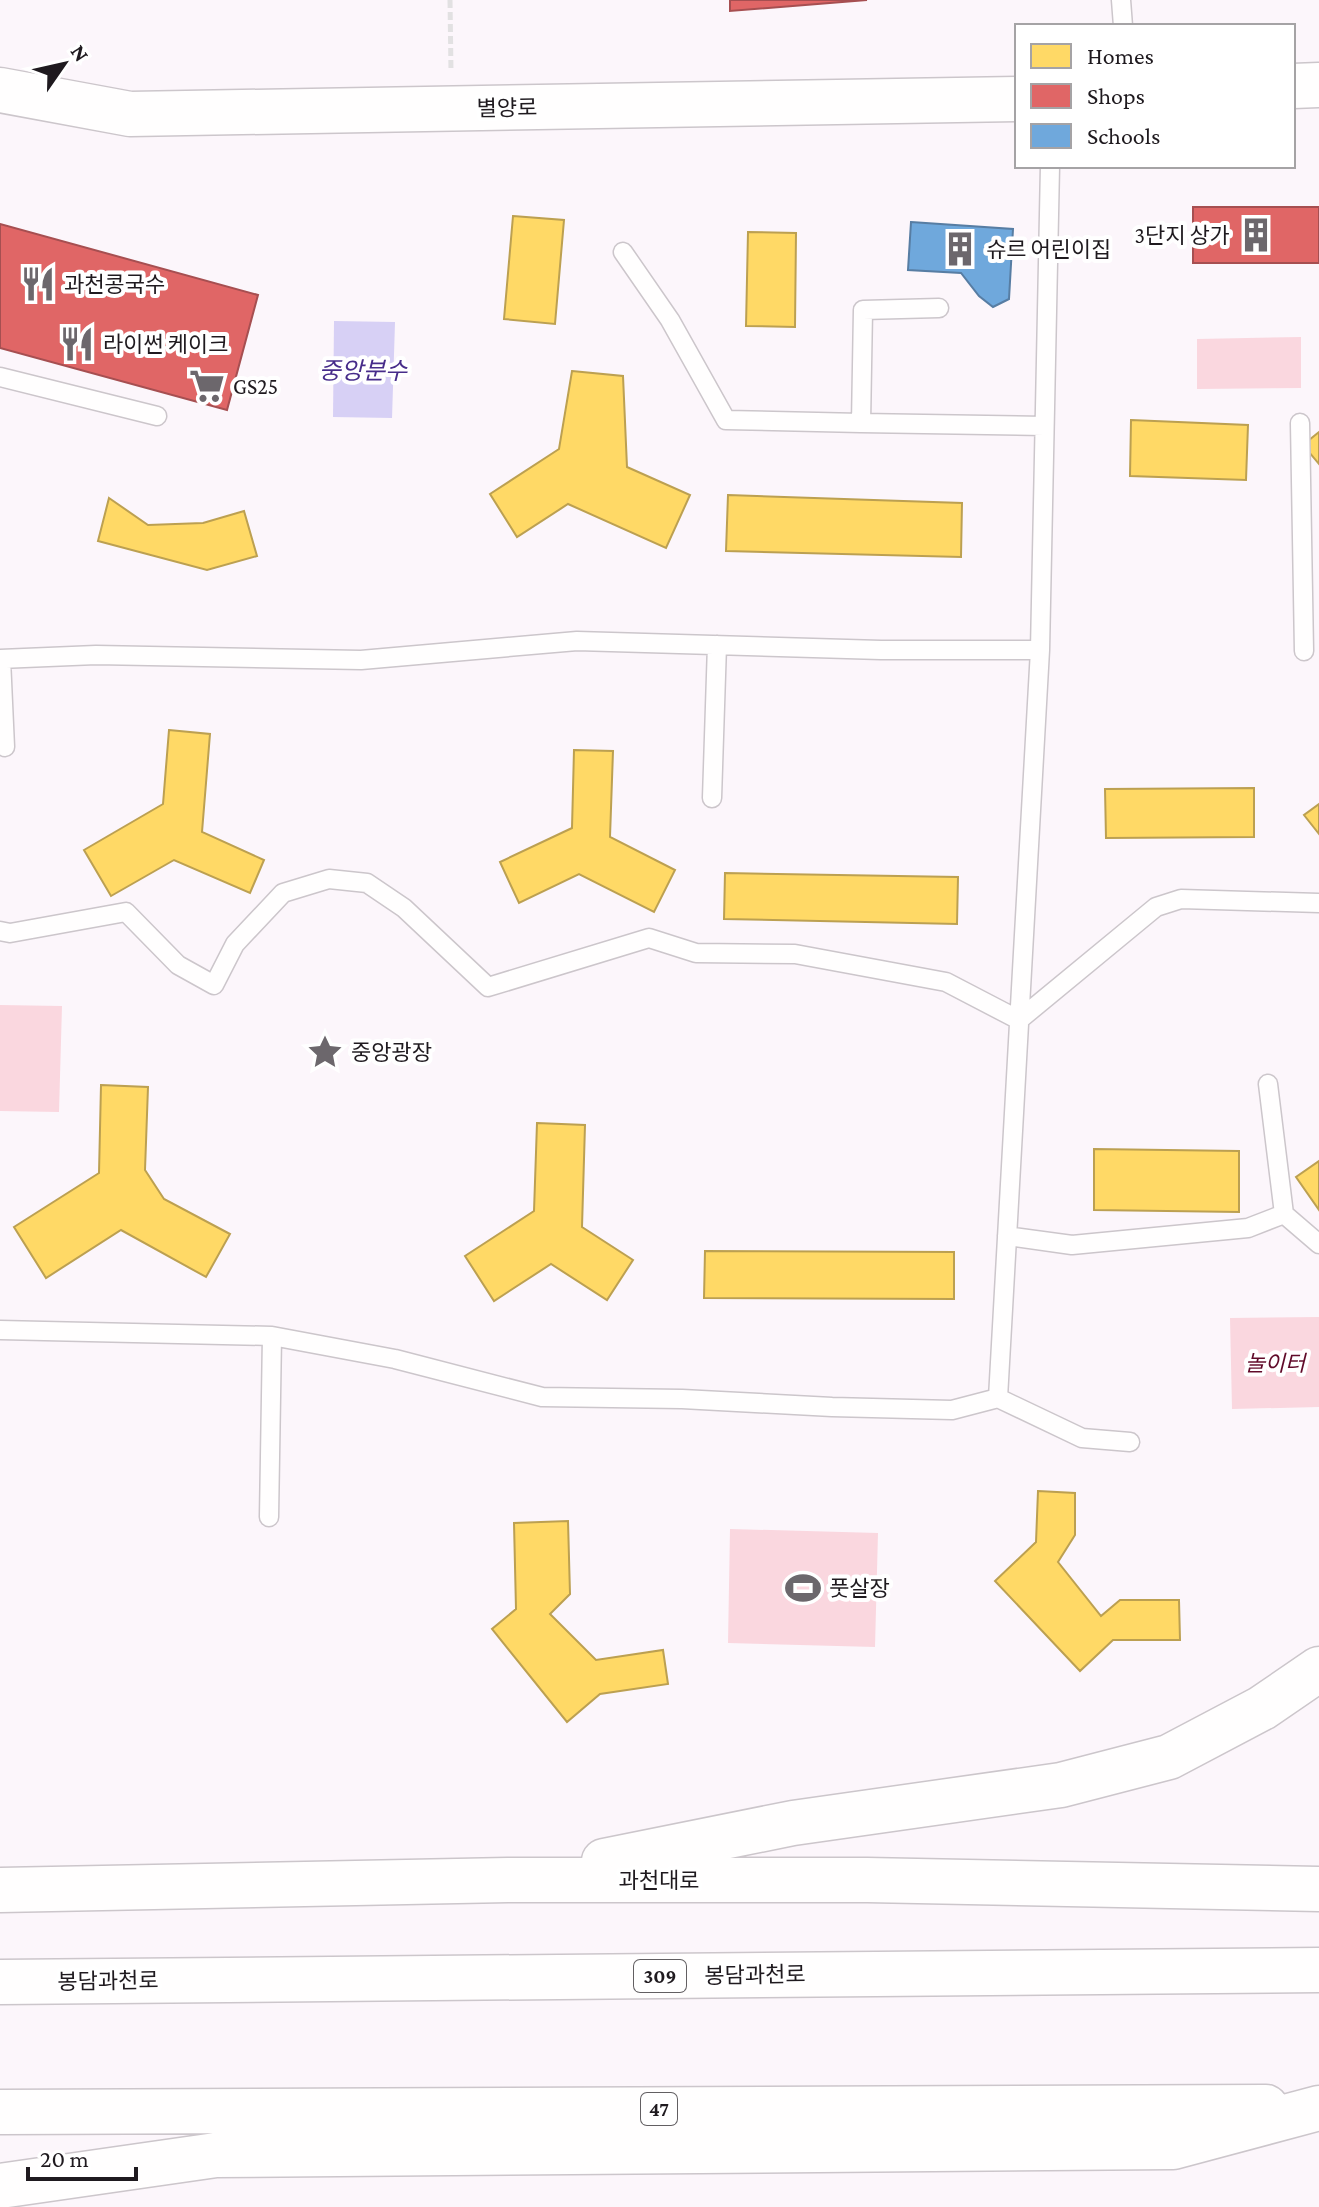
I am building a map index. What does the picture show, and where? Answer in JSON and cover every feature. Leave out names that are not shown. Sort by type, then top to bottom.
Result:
[{"type":"main road","points":[[1295,86],[1319,85]]},
{"type":"main road","name":"별양로","points":[[0,90],[130,114],[1015,99]]},
{"type":"main road","points":[[508,1880],[793,1823],[1061,1785],[1156,1761],[1262,1708],[1319,1669]]},
{"type":"main road","name":"과천대로","points":[[0,1890],[508,1880],[867,1880],[1319,1889]]},
{"type":"main road","name":"봉담과천로","points":[[0,1982],[1319,1970]]},
{"type":"main road","points":[[0,2186],[216,2155],[1173,2147],[1319,2108]]},
{"type":"main road","name":"47","points":[[0,2112],[1319,2108]]},
{"type":"lane","points":[[1121,0],[1123,24]]},
{"type":"lane","points":[[998,1398],[1040,650],[1050,168]]},
{"type":"lane","points":[[623,252],[670,320],[726,420],[1044,426]]},
{"type":"lane","points":[[861,423],[863,310],[939,308]]},
{"type":"lane","points":[[0,377],[157,416]]},
{"type":"lane","points":[[1300,423],[1304,651]]},
{"type":"lane","points":[[5,747],[0,659],[96,655],[361,660],[577,641],[881,650],[1040,650]]},
{"type":"lane","points":[[712,798],[717,645]]},
{"type":"lane","points":[[0,931],[10,933],[126,912],[178,965],[214,985],[235,944],[283,893],[329,879],[367,883],[404,908],[488,987],[649,938],[696,953],[795,954],[946,982],[1019,1020]]},
{"type":"lane","points":[[1019,1020],[1156,907],[1181,899],[1319,903]]},
{"type":"lane","points":[[1268,1084],[1284,1214],[1319,1244]]},
{"type":"lane","points":[[1007,1236],[1072,1245],[1248,1228],[1284,1214]]},
{"type":"lane","points":[[0,1330],[272,1336],[395,1359],[542,1397],[682,1399],[952,1410],[998,1398],[1082,1438],[1130,1442]]},
{"type":"lane","points":[[269,1517],[272,1336]]},
{"type":"path","points":[[450,0],[451,109]]},
{"type":"green space","points":[[1301,337],[1301,388],[1197,389],[1197,339]]},
{"type":"green space","points":[[0,1005],[62,1006],[59,1112],[0,1111]]},
{"type":"green space","name":"놀이터","points":[[1319,1317],[1319,1407],[1232,1409],[1230,1318]]},
{"type":"green space","name":"풋살장","points":[[730,1529],[878,1533],[875,1647],[728,1643]]},
{"type":"water","name":"중앙분수","points":[[334,321],[395,322],[392,418],[333,417]]},
{"type":"building: Homes","points":[[513,216],[564,220],[555,324],[504,319]]},
{"type":"building: Homes","points":[[748,232],[796,233],[795,327],[746,326]]},
{"type":"building: Homes","points":[[572,371],[623,376],[627,467],[690,495],[666,548],[568,504],[517,537],[490,494],[559,449]]},
{"type":"building: Homes","points":[[1131,420],[1248,425],[1246,480],[1130,476]]},
{"type":"building: Homes","points":[[1319,432],[1319,464],[1303,445]]},
{"type":"building: Homes","points":[[728,495],[962,503],[961,557],[726,551]]},
{"type":"building: Homes","points":[[109,498],[148,525],[203,523],[244,511],[257,556],[207,570],[98,541]]},
{"type":"building: Homes","points":[[169,730],[210,734],[202,832],[264,860],[250,893],[174,860],[111,896],[84,850],[163,804]]},
{"type":"building: Homes","points":[[574,750],[613,751],[610,837],[675,870],[654,912],[579,874],[519,903],[500,862],[572,828]]},
{"type":"building: Homes","points":[[1254,788],[1254,837],[1106,838],[1105,789]]},
{"type":"building: Homes","points":[[1319,804],[1319,834],[1304,815]]},
{"type":"building: Homes","points":[[725,873],[958,877],[957,924],[724,919]]},
{"type":"building: Homes","points":[[101,1085],[148,1087],[145,1170],[164,1199],[230,1234],[206,1277],[121,1230],[46,1278],[14,1227],[99,1173]]},
{"type":"building: Homes","points":[[537,1123],[585,1125],[582,1227],[633,1260],[607,1300],[551,1264],[494,1301],[465,1256],[534,1211]]},
{"type":"building: Homes","points":[[1094,1149],[1239,1151],[1239,1212],[1094,1210]]},
{"type":"building: Homes","points":[[1319,1161],[1319,1210],[1296,1177]]},
{"type":"building: Homes","points":[[705,1251],[954,1252],[954,1299],[704,1298]]},
{"type":"building: Homes","points":[[1038,1491],[1075,1493],[1075,1535],[1058,1562],[1101,1616],[1120,1600],[1179,1600],[1180,1640],[1113,1640],[1080,1671],[995,1581],[1036,1542]]},
{"type":"building: Homes","points":[[568,1521],[570,1594],[550,1614],[596,1660],[663,1650],[668,1684],[600,1694],[567,1722],[492,1629],[516,1609],[514,1523]]},
{"type":"building: Shops","points":[[730,0],[867,0],[730,11]]},
{"type":"building: Shops","name":"3단지 상가","points":[[1193,207],[1319,207],[1319,263],[1193,263]]},
{"type":"building: Shops","points":[[0,224],[258,295],[227,410],[0,348]]},
{"type":"building: Schools","name":"슈르 어린이집","points":[[911,222],[1013,229],[1009,299],[993,307],[979,296],[961,273],[908,270]]},
{"type":"place","name":"3단지 상가","points":[[1256,235]]},
{"type":"place","name":"슈르 어린이집","points":[[960,249]]},
{"type":"place","name":"과천콩국수","points":[[38,284]]},
{"type":"place","name":"라이썬 케이크","points":[[77,344]]},
{"type":"place","name":"GS25","points":[[207,386]]},
{"type":"place","name":"중앙광장","points":[[325,1052]]},
{"type":"place","name":"풋살장","points":[[803,1588]]}]
